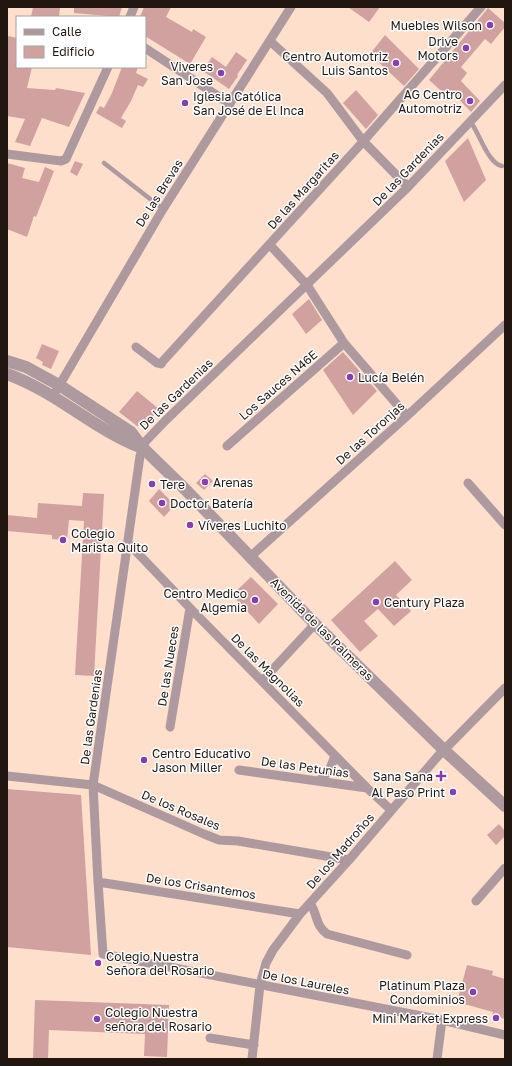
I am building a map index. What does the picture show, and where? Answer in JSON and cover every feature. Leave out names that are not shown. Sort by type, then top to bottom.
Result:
[{"type":"street","name":"De las Brevas","points":[[54,396],[59,384],[163,209],[291,7]]},
{"type":"street","name":"De las Margaritas","points":[[136,347],[156,363],[160,364],[270,245],[480,7]]},
{"type":"street","points":[[270,41],[327,93],[363,141],[408,187]]},
{"type":"street","points":[[146,49],[230,104]]},
{"type":"street","points":[[7,154],[63,161],[66,159],[108,68]]},
{"type":"street","name":"De las Gardenias","points":[[103,954],[93,785],[129,544],[140,456],[145,442],[408,187],[505,85]]},
{"type":"street","points":[[270,245],[307,285],[344,343],[406,416]]},
{"type":"street","name":"De las Toronjas","points":[[250,557],[505,325]]},
{"type":"street","name":"Los Sauces N46E","points":[[228,446],[344,343]]},
{"type":"street","name":"Avenida de las Palmeras","points":[[7,361],[26,367],[59,384],[131,432],[143,448],[182,486],[315,624],[444,750],[504,804]]},
{"type":"street","name":"Avenida de las Palmeras","points":[[7,374],[25,380],[54,396],[100,427],[126,442],[143,448]]},
{"type":"street","points":[[468,483],[504,520]]},
{"type":"street","name":"De las Magnolias","points":[[129,544],[367,788],[391,810]]},
{"type":"street","name":"De las Nueces","points":[[170,727],[190,608]]},
{"type":"street","points":[[262,681],[315,624]]},
{"type":"street","name":"De los Madroños","points":[[252,1059],[260,985],[266,963],[273,950],[300,914],[444,750],[505,688]]},
{"type":"street","points":[[320,781],[329,771],[336,756]]},
{"type":"street","name":"De las Petunias","points":[[239,770],[367,788]]},
{"type":"street","name":"De los Rosales","points":[[7,776],[93,785],[219,840],[238,841],[349,860]]},
{"type":"street","points":[[476,901],[505,868]]},
{"type":"street","name":"De los Crisantemos","points":[[98,882],[300,914]]},
{"type":"street","points":[[310,903],[314,909],[318,925],[321,930],[327,934],[407,955]]},
{"type":"street","name":"De los Laureles","points":[[103,954],[442,1020],[505,1035]]},
{"type":"street","points":[[437,1059],[442,1020]]},
{"type":"street","points":[[210,1038],[254,1046]]},
{"type":"lane","points":[[470,122],[475,127],[483,145],[493,160],[498,166],[502,166]]},
{"type":"lane","points":[[104,163],[163,209]]},
{"type":"building","points":[[33,7],[60,7],[59,16],[31,16]]},
{"type":"building","points":[[74,7],[122,7],[119,16],[74,13]]},
{"type":"building","points":[[144,7],[171,7],[166,17],[192,32],[193,29],[206,37],[190,64],[146,37],[146,16],[140,16]]},
{"type":"building","points":[[348,7],[380,7],[369,22]]},
{"type":"building","points":[[488,8],[505,23],[505,27],[491,44],[485,39],[461,67],[467,73],[461,81],[480,101],[471,112],[452,92],[448,97],[429,80]]},
{"type":"building","name":"Centro Automotriz Luis Santos","points":[[385,35],[419,69],[404,86],[370,54]]},
{"type":"building","points":[[8,36],[16,38],[16,68],[32,68],[27,88],[55,90],[56,88],[85,93],[69,127],[42,118],[30,146],[15,142],[25,119],[7,116]]},
{"type":"building","name":"Viveres San Jose","points":[[236,52],[247,60],[229,89],[203,71],[212,57],[226,67]]},
{"type":"building","points":[[122,68],[138,68],[136,73],[148,79],[143,87],[138,85],[121,118],[126,121],[122,128],[96,113],[100,106],[104,108],[112,93]]},
{"type":"building","points":[[356,90],[378,115],[366,129],[343,103]]},
{"type":"building","points":[[468,138],[486,180],[464,202],[445,161]]},
{"type":"building","points":[[75,161],[83,164],[77,176],[70,172]]},
{"type":"building","points":[[7,163],[25,168],[22,178],[39,182],[45,167],[54,171],[36,217],[34,216],[27,237],[7,229]]},
{"type":"building","points":[[309,299],[322,320],[306,334],[292,314]]},
{"type":"building","points":[[42,344],[59,351],[51,369],[42,365],[43,362],[36,358]]},
{"type":"building","name":"Lucía Belén","points":[[343,352],[377,391],[353,415],[323,370]]},
{"type":"building","points":[[137,391],[159,409],[146,424],[141,426],[137,426],[119,412]]},
{"type":"building","name":"Arenas","points":[[205,474],[213,481],[204,490],[196,483]]},
{"type":"building","name":"Doctor Batería","points":[[159,489],[175,505],[164,517],[149,501]]},
{"type":"building","points":[[83,493],[104,494],[94,676],[75,675],[84,521],[69,520],[67,540],[52,539],[52,535],[7,531],[7,515],[37,518],[38,503],[82,506]]},
{"type":"building","name":"Century Plaza","points":[[395,561],[412,580],[396,595],[411,611],[394,626],[378,609],[364,621],[378,636],[360,652],[331,620]]},
{"type":"building","name":"Centro Medico Algemia","points":[[251,577],[278,604],[259,624],[232,595]]},
{"type":"building","points":[[7,789],[81,795],[91,955],[7,947]]},
{"type":"building","points":[[499,824],[505,831],[505,836],[496,845],[487,835]]},
{"type":"building","name":"Platinum Plaza Condominios","points":[[467,965],[493,971],[492,975],[505,979],[505,1019],[492,1015],[493,1012],[457,1002]]},
{"type":"building","points":[[35,1000],[169,1005],[167,1057],[144,1056],[145,1034],[49,1030],[48,1059],[33,1059]]},
{"type":"place","name":"Muebles Wilson","points":[[490,25]]},
{"type":"place","name":"Drive Motors","points":[[466,48]]},
{"type":"place","name":"Centro Automotriz Luis Santos","points":[[396,63]]},
{"type":"place","name":"Viveres San Jose","points":[[221,73]]},
{"type":"place","name":"AG Centro Automotriz","points":[[470,101]]},
{"type":"place","name":"Iglesia Católica San José de El Inca","points":[[185,103]]},
{"type":"place","name":"Lucía Belén","points":[[350,377]]},
{"type":"place","name":"Arenas","points":[[205,482]]},
{"type":"place","name":"Tere","points":[[152,484]]},
{"type":"place","name":"Doctor Batería","points":[[162,503]]},
{"type":"place","name":"Víveres Luchito","points":[[190,525]]},
{"type":"place","name":"Colegio Marista Quito","points":[[63,540]]},
{"type":"place","name":"Centro Medico Algemia","points":[[255,600]]},
{"type":"place","name":"Century Plaza","points":[[376,602]]},
{"type":"place","name":"Centro Educativo Jason Miller","points":[[144,760]]},
{"type":"place","name":"Sana Sana","points":[[441,776]]},
{"type":"place","name":"Al Paso Print","points":[[453,792]]},
{"type":"place","name":"Colegio Nuestra Señora del Rosario","points":[[98,963]]},
{"type":"place","name":"Platinum Plaza Condominios","points":[[473,992]]},
{"type":"place","name":"Mini Market Express","points":[[496,1018]]},
{"type":"place","name":"Colegio Nuestra señora del Rosario","points":[[97,1019]]}]
